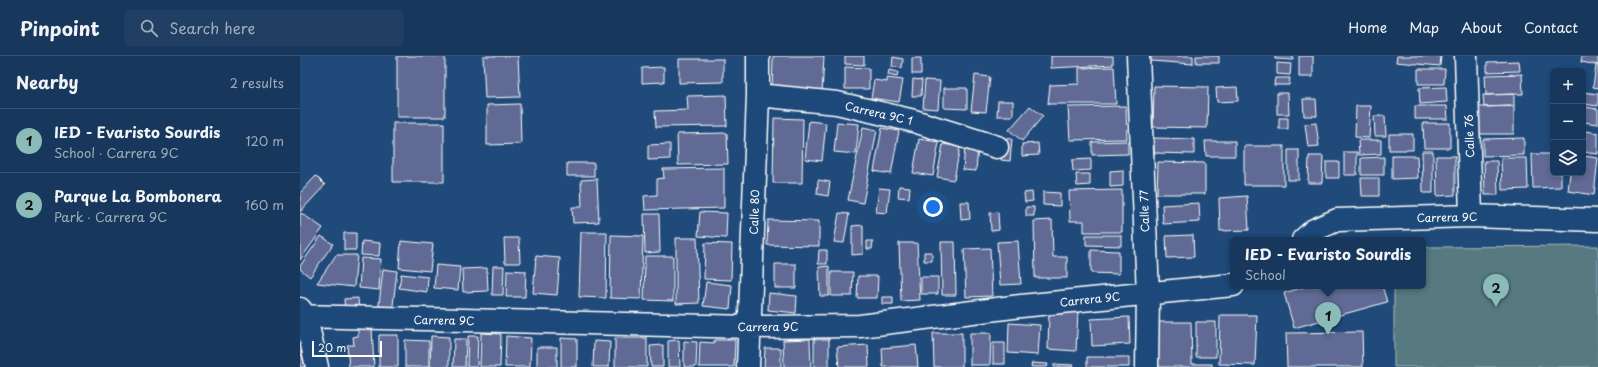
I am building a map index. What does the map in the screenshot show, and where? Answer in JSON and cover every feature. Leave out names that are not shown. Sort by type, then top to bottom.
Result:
[{"type":"street","name":"Calle 80","points":[[748,367],[758,96],[758,56]]},
{"type":"street","name":"Calle 77","points":[[1138,56],[1148,294],[1147,367]]},
{"type":"street","name":"Calle 76","points":[[1466,56],[1471,216]]},
{"type":"street","name":"Carrera 9C 1","points":[[758,96],[837,103],[914,121],[996,147]]},
{"type":"street","name":"Carrera 9C","points":[[1306,237],[1314,230],[1337,220],[1471,216],[1598,220]]},
{"type":"street","name":"Carrera 9C","points":[[302,314],[750,327],[860,326],[1021,306],[1230,285]]},
{"type":"street","points":[[302,314],[317,367]]},
{"type":"green space","points":[[1598,246],[1598,367],[1394,367],[1394,289],[1426,289],[1426,247]]},
{"type":"building","points":[[397,56],[445,56],[445,117],[397,117]]},
{"type":"building","points":[[483,56],[518,56],[520,97],[485,98]]},
{"type":"building","points":[[773,56],[824,56],[822,95],[772,92]]},
{"type":"building","points":[[845,56],[864,56],[864,65],[845,64]]},
{"type":"building","points":[[1051,56],[1113,56],[1113,65],[1051,68]]},
{"type":"building","points":[[1151,56],[1193,56],[1193,64],[1151,61]]},
{"type":"building","points":[[1196,56],[1219,56],[1219,63],[1196,63]]},
{"type":"building","points":[[1275,56],[1293,56],[1293,60],[1275,59]]},
{"type":"building","points":[[1299,56],[1313,56],[1313,77],[1299,77]]},
{"type":"building","points":[[1397,56],[1441,56],[1440,66],[1396,62]]},
{"type":"building","points":[[1582,56],[1598,56],[1598,65],[1581,62]]},
{"type":"building","points":[[893,57],[903,59],[902,68],[892,67]]},
{"type":"building","points":[[912,58],[921,58],[921,74],[912,74]]},
{"type":"building","points":[[679,59],[723,59],[723,82],[679,83]]},
{"type":"building","points":[[1519,61],[1520,71],[1487,72],[1487,62]]},
{"type":"building","points":[[1277,63],[1291,64],[1290,75],[1277,74]]},
{"type":"building","points":[[1596,65],[1598,65],[1598,88],[1593,87]]},
{"type":"building","points":[[664,67],[664,82],[642,83],[642,68]]},
{"type":"building","points":[[845,67],[869,68],[869,89],[845,89]]},
{"type":"building","points":[[1114,67],[1116,104],[1048,104],[1050,85],[1079,84],[1079,68]]},
{"type":"building","points":[[1418,69],[1445,69],[1444,84],[1418,84]]},
{"type":"building","points":[[889,70],[898,72],[897,77],[888,75]]},
{"type":"building","points":[[1522,74],[1523,94],[1486,95],[1485,75]]},
{"type":"building","points":[[975,75],[990,77],[986,112],[971,111]]},
{"type":"building","points":[[887,78],[903,80],[899,102],[871,98],[874,80],[887,82]]},
{"type":"building","points":[[1275,78],[1290,78],[1289,85],[1274,85]]},
{"type":"building","points":[[913,79],[922,80],[921,96],[912,96]]},
{"type":"building","points":[[925,80],[940,81],[938,109],[923,108]]},
{"type":"building","points":[[1154,86],[1208,87],[1207,128],[1153,127]]},
{"type":"building","points":[[1237,87],[1238,101],[1217,102],[1216,88]]},
{"type":"building","points":[[1446,87],[1447,102],[1420,104],[1419,88]]},
{"type":"building","points":[[944,88],[967,88],[967,109],[944,108]]},
{"type":"building","points":[[1586,92],[1598,94],[1598,106],[1586,104]]},
{"type":"building","points":[[1277,93],[1288,93],[1289,114],[1277,114]]},
{"type":"building","points":[[1514,94],[1514,106],[1484,107],[1483,95]]},
{"type":"building","points":[[726,95],[727,126],[656,127],[655,111],[688,110],[687,96]]},
{"type":"building","points":[[1303,99],[1316,99],[1317,116],[1304,116]]},
{"type":"building","points":[[998,101],[1013,101],[1013,116],[997,116]]},
{"type":"building","points":[[520,104],[521,144],[487,145],[487,105]]},
{"type":"building","points":[[1030,106],[1043,116],[1022,141],[1009,130]]},
{"type":"building","points":[[1126,106],[1127,139],[1070,140],[1068,107]]},
{"type":"building","points":[[1356,106],[1371,106],[1369,138],[1355,137]]},
{"type":"building","points":[[1415,106],[1447,106],[1448,119],[1415,119]]},
{"type":"building","points":[[1514,106],[1514,134],[1479,134],[1479,107]]},
{"type":"building","points":[[1586,107],[1598,109],[1598,124],[1586,122]]},
{"type":"building","points":[[1374,116],[1385,116],[1386,136],[1375,136]]},
{"type":"building","points":[[774,118],[803,119],[802,183],[773,183]]},
{"type":"building","points":[[1279,118],[1288,118],[1288,129],[1279,129]]},
{"type":"building","points":[[809,121],[826,123],[822,161],[805,159]]},
{"type":"building","points":[[837,122],[859,124],[856,154],[834,152]]},
{"type":"building","points":[[393,123],[444,123],[444,182],[393,182]]},
{"type":"building","points":[[1316,123],[1319,146],[1308,147],[1305,124]]},
{"type":"building","points":[[1423,123],[1450,123],[1450,148],[1424,148]]},
{"type":"building","points":[[863,127],[877,130],[863,203],[848,200]]},
{"type":"building","points":[[882,128],[899,131],[891,174],[874,171]]},
{"type":"building","points":[[1586,131],[1598,133],[1598,154],[1586,152]]},
{"type":"building","points":[[727,133],[728,164],[678,165],[677,134]]},
{"type":"building","points":[[1389,134],[1413,134],[1413,150],[1389,150]]},
{"type":"building","points":[[1003,138],[1012,139],[1010,161],[1001,160]]},
{"type":"building","points":[[1154,138],[1194,139],[1194,154],[1154,153]]},
{"type":"building","points":[[1524,138],[1524,155],[1483,156],[1483,139]]},
{"type":"building","points":[[919,139],[939,142],[933,176],[913,173]]},
{"type":"building","points":[[1358,140],[1381,140],[1381,154],[1359,155]]},
{"type":"building","points":[[1128,141],[1128,154],[1092,155],[1092,142]]},
{"type":"building","points":[[1205,141],[1235,141],[1235,156],[1206,156]]},
{"type":"building","points":[[1038,143],[1039,155],[1022,156],[1022,144]]},
{"type":"building","points":[[670,144],[670,159],[648,160],[648,145]]},
{"type":"building","points":[[943,144],[960,147],[954,180],[937,177]]},
{"type":"building","points":[[965,144],[978,146],[976,171],[963,170]]},
{"type":"building","points":[[1244,146],[1284,146],[1284,185],[1244,185]]},
{"type":"building","points":[[1288,150],[1299,150],[1299,180],[1288,180]]},
{"type":"building","points":[[1422,151],[1433,151],[1433,193],[1423,193]]},
{"type":"building","points":[[1344,152],[1357,152],[1357,175],[1344,175]]},
{"type":"building","points":[[1532,154],[1550,154],[1550,176],[1561,176],[1561,187],[1533,188]]},
{"type":"building","points":[[1309,156],[1323,156],[1322,183],[1308,183]]},
{"type":"building","points":[[1392,156],[1417,156],[1418,178],[1392,179]]},
{"type":"building","points":[[1436,156],[1455,156],[1455,195],[1437,196]]},
{"type":"building","points":[[1586,156],[1598,158],[1594,195],[1568,191],[1570,176],[1586,176]]},
{"type":"building","points":[[1384,157],[1384,175],[1361,175],[1361,158]]},
{"type":"building","points":[[1501,158],[1527,158],[1528,189],[1502,190]]},
{"type":"building","points":[[1091,159],[1091,170],[1073,171],[1072,160]]},
{"type":"building","points":[[1484,161],[1497,161],[1498,195],[1485,195]]},
{"type":"building","points":[[1158,162],[1205,163],[1205,194],[1157,194]]},
{"type":"building","points":[[1326,162],[1339,162],[1339,178],[1326,178]]},
{"type":"building","points":[[567,163],[594,163],[594,176],[567,176]]},
{"type":"building","points":[[724,168],[724,208],[645,210],[644,196],[657,195],[657,179],[664,178],[663,169]]},
{"type":"building","points":[[1123,170],[1123,186],[1110,187],[1110,171]]},
{"type":"building","points":[[1076,174],[1090,174],[1090,185],[1077,186]]},
{"type":"building","points":[[316,176],[325,185],[300,212],[300,193]]},
{"type":"building","points":[[1361,178],[1379,178],[1379,196],[1362,196]]},
{"type":"building","points":[[597,179],[599,222],[573,223],[572,207],[582,207],[581,180]]},
{"type":"building","points":[[818,180],[830,182],[828,196],[817,194]]},
{"type":"building","points":[[899,186],[910,187],[909,198],[898,197]]},
{"type":"building","points":[[879,188],[890,189],[887,213],[876,212]]},
{"type":"building","points":[[1122,190],[1122,232],[1084,232],[1084,221],[1070,221],[1069,191]]},
{"type":"building","points":[[1032,192],[1033,201],[1025,202],[1024,193]]},
{"type":"building","points":[[1043,192],[1060,193],[1060,206],[1043,205]]},
{"type":"building","points":[[1247,196],[1249,230],[1220,231],[1219,198]]},
{"type":"building","points":[[960,202],[969,202],[970,219],[961,220]]},
{"type":"building","points":[[1199,203],[1200,222],[1163,224],[1162,205]]},
{"type":"building","points":[[1026,207],[1034,207],[1034,216],[1026,216]]},
{"type":"building","points":[[700,212],[727,213],[726,238],[698,236]]},
{"type":"building","points":[[998,212],[999,230],[991,231],[990,213]]},
{"type":"building","points":[[301,213],[323,228],[300,260],[300,215]]},
{"type":"building","points":[[839,213],[849,214],[844,243],[834,242]]},
{"type":"building","points":[[644,214],[659,214],[660,252],[645,253]]},
{"type":"building","points":[[768,220],[819,221],[819,246],[767,245]]},
{"type":"building","points":[[1052,220],[1053,257],[1067,257],[1067,278],[1035,278],[1034,221]]},
{"type":"building","points":[[863,225],[863,254],[852,255],[852,226]]},
{"type":"building","points":[[581,232],[607,232],[606,298],[579,297]]},
{"type":"building","points":[[344,233],[356,233],[356,250],[344,250]]},
{"type":"building","points":[[611,235],[643,236],[641,299],[610,298]]},
{"type":"building","points":[[1086,235],[1121,235],[1121,246],[1086,245]]},
{"type":"building","points":[[1193,235],[1194,257],[1167,258],[1166,236]]},
{"type":"building","points":[[321,236],[333,244],[310,277],[300,269],[300,266]]},
{"type":"building","points":[[504,238],[519,238],[520,263],[505,263]]},
{"type":"building","points":[[676,238],[697,238],[699,303],[676,304]]},
{"type":"building","points":[[362,241],[380,243],[379,256],[361,255]]},
{"type":"building","points":[[401,241],[433,244],[430,271],[399,268]]},
{"type":"building","points":[[867,241],[873,241],[872,249],[867,249]]},
{"type":"building","points":[[1018,241],[1021,284],[1000,285],[997,242]]},
{"type":"building","points":[[941,242],[955,242],[956,295],[942,295]]},
{"type":"building","points":[[705,243],[732,244],[731,280],[704,279]]},
{"type":"building","points":[[899,243],[917,243],[920,300],[901,301]]},
{"type":"building","points":[[990,248],[992,296],[966,297],[964,249]]},
{"type":"building","points":[[819,250],[827,250],[827,264],[818,264]]},
{"type":"building","points":[[1091,250],[1119,251],[1119,274],[1091,273]]},
{"type":"building","points":[[924,252],[932,252],[932,261],[924,261]]},
{"type":"building","points":[[336,255],[357,255],[354,287],[317,283]]},
{"type":"building","points":[[536,256],[560,258],[557,295],[533,293]]},
{"type":"building","points":[[645,256],[673,256],[673,301],[644,300]]},
{"type":"building","points":[[361,258],[381,259],[379,290],[359,288]]},
{"type":"building","points":[[775,264],[796,264],[796,288],[775,288]]},
{"type":"building","points":[[436,265],[460,267],[458,290],[434,288]]},
{"type":"building","points":[[493,266],[504,266],[503,295],[492,295]]},
{"type":"building","points":[[829,266],[829,296],[820,296],[819,267]]},
{"type":"building","points":[[487,268],[488,291],[463,292],[462,269]]},
{"type":"building","points":[[383,269],[397,271],[392,314],[378,313]]},
{"type":"building","points":[[507,270],[526,271],[525,297],[506,297]]},
{"type":"building","points":[[831,272],[853,272],[852,296],[831,296]]},
{"type":"building","points":[[401,274],[428,277],[427,292],[399,288]]},
{"type":"building","points":[[858,276],[878,276],[877,298],[857,298]]},
{"type":"building","points":[[921,277],[938,277],[938,294],[921,294]]},
{"type":"building","points":[[706,282],[732,285],[730,309],[703,306]]},
{"type":"building","points":[[1298,289],[1383,289],[1387,302],[1294,328],[1284,293]]},
{"type":"building","points":[[769,293],[797,296],[796,313],[768,310]]},
{"type":"building","points":[[882,297],[893,297],[893,304],[882,304]]},
{"type":"building","points":[[358,298],[359,310],[345,311],[344,299]]},
{"type":"building","points":[[1049,311],[1078,312],[1076,351],[1048,349]]},
{"type":"building","points":[[1220,315],[1257,315],[1255,365],[1219,364]]},
{"type":"building","points":[[1129,317],[1130,344],[1092,346],[1091,319]]},
{"type":"building","points":[[1157,322],[1191,322],[1192,364],[1212,364],[1212,367],[1158,367]]},
{"type":"building","points":[[1196,322],[1216,322],[1216,357],[1196,357]]},
{"type":"building","points":[[1009,323],[1040,325],[1038,355],[1008,353]]},
{"type":"building","points":[[372,328],[374,367],[349,367],[347,345],[354,345],[353,337],[358,336],[358,329]]},
{"type":"building","points":[[1362,332],[1363,367],[1287,367],[1286,333]]},
{"type":"building","points":[[481,333],[501,334],[500,367],[480,367]]},
{"type":"building","points":[[933,333],[962,333],[962,367],[934,367]]},
{"type":"building","points":[[970,333],[991,333],[990,365],[970,365]]},
{"type":"building","points":[[379,335],[398,335],[398,367],[379,367]]},
{"type":"building","points":[[431,336],[449,337],[449,367],[430,367]]},
{"type":"building","points":[[468,336],[478,336],[477,367],[467,367]]},
{"type":"building","points":[[506,336],[531,338],[530,367],[505,367]]},
{"type":"building","points":[[561,338],[577,339],[577,367],[561,367]]},
{"type":"building","points":[[615,338],[647,338],[647,367],[615,367]]},
{"type":"building","points":[[454,339],[466,339],[465,367],[453,367]]},
{"type":"building","points":[[810,339],[811,367],[784,367],[783,340]]},
{"type":"building","points":[[814,339],[829,339],[829,367],[814,367]]},
{"type":"building","points":[[405,340],[429,341],[429,367],[405,367]]},
{"type":"building","points":[[679,340],[680,367],[668,367],[668,341]]},
{"type":"building","points":[[714,340],[735,340],[734,367],[699,367],[700,342],[714,343]]},
{"type":"building","points":[[594,341],[610,342],[609,367],[593,367]]},
{"type":"building","points":[[684,341],[697,342],[696,367],[684,367]]},
{"type":"building","points":[[993,343],[1005,343],[1005,364],[993,364]]},
{"type":"building","points":[[663,345],[663,367],[651,367],[650,346]]},
{"type":"building","points":[[868,345],[869,367],[839,367],[837,347]]},
{"type":"building","points":[[916,345],[918,367],[883,367],[882,348]]},
{"type":"building","points":[[537,347],[557,347],[557,367],[537,367]]},
{"type":"building","points":[[765,348],[781,348],[781,367],[764,367]]},
{"type":"building","points":[[301,351],[305,367],[300,367]]},
{"type":"building","points":[[1087,357],[1129,357],[1129,367],[1087,367]]},
{"type":"building","points":[[1032,363],[1048,364],[1047,367],[1031,367]]},
{"type":"building","points":[[1054,364],[1073,365],[1073,367],[1054,367]]},
{"type":"place","name":"Parque La Bombonera","points":[[1496,307]]},
{"type":"place","name":"IED - Evaristo Sourdis","points":[[1328,335]]}]
